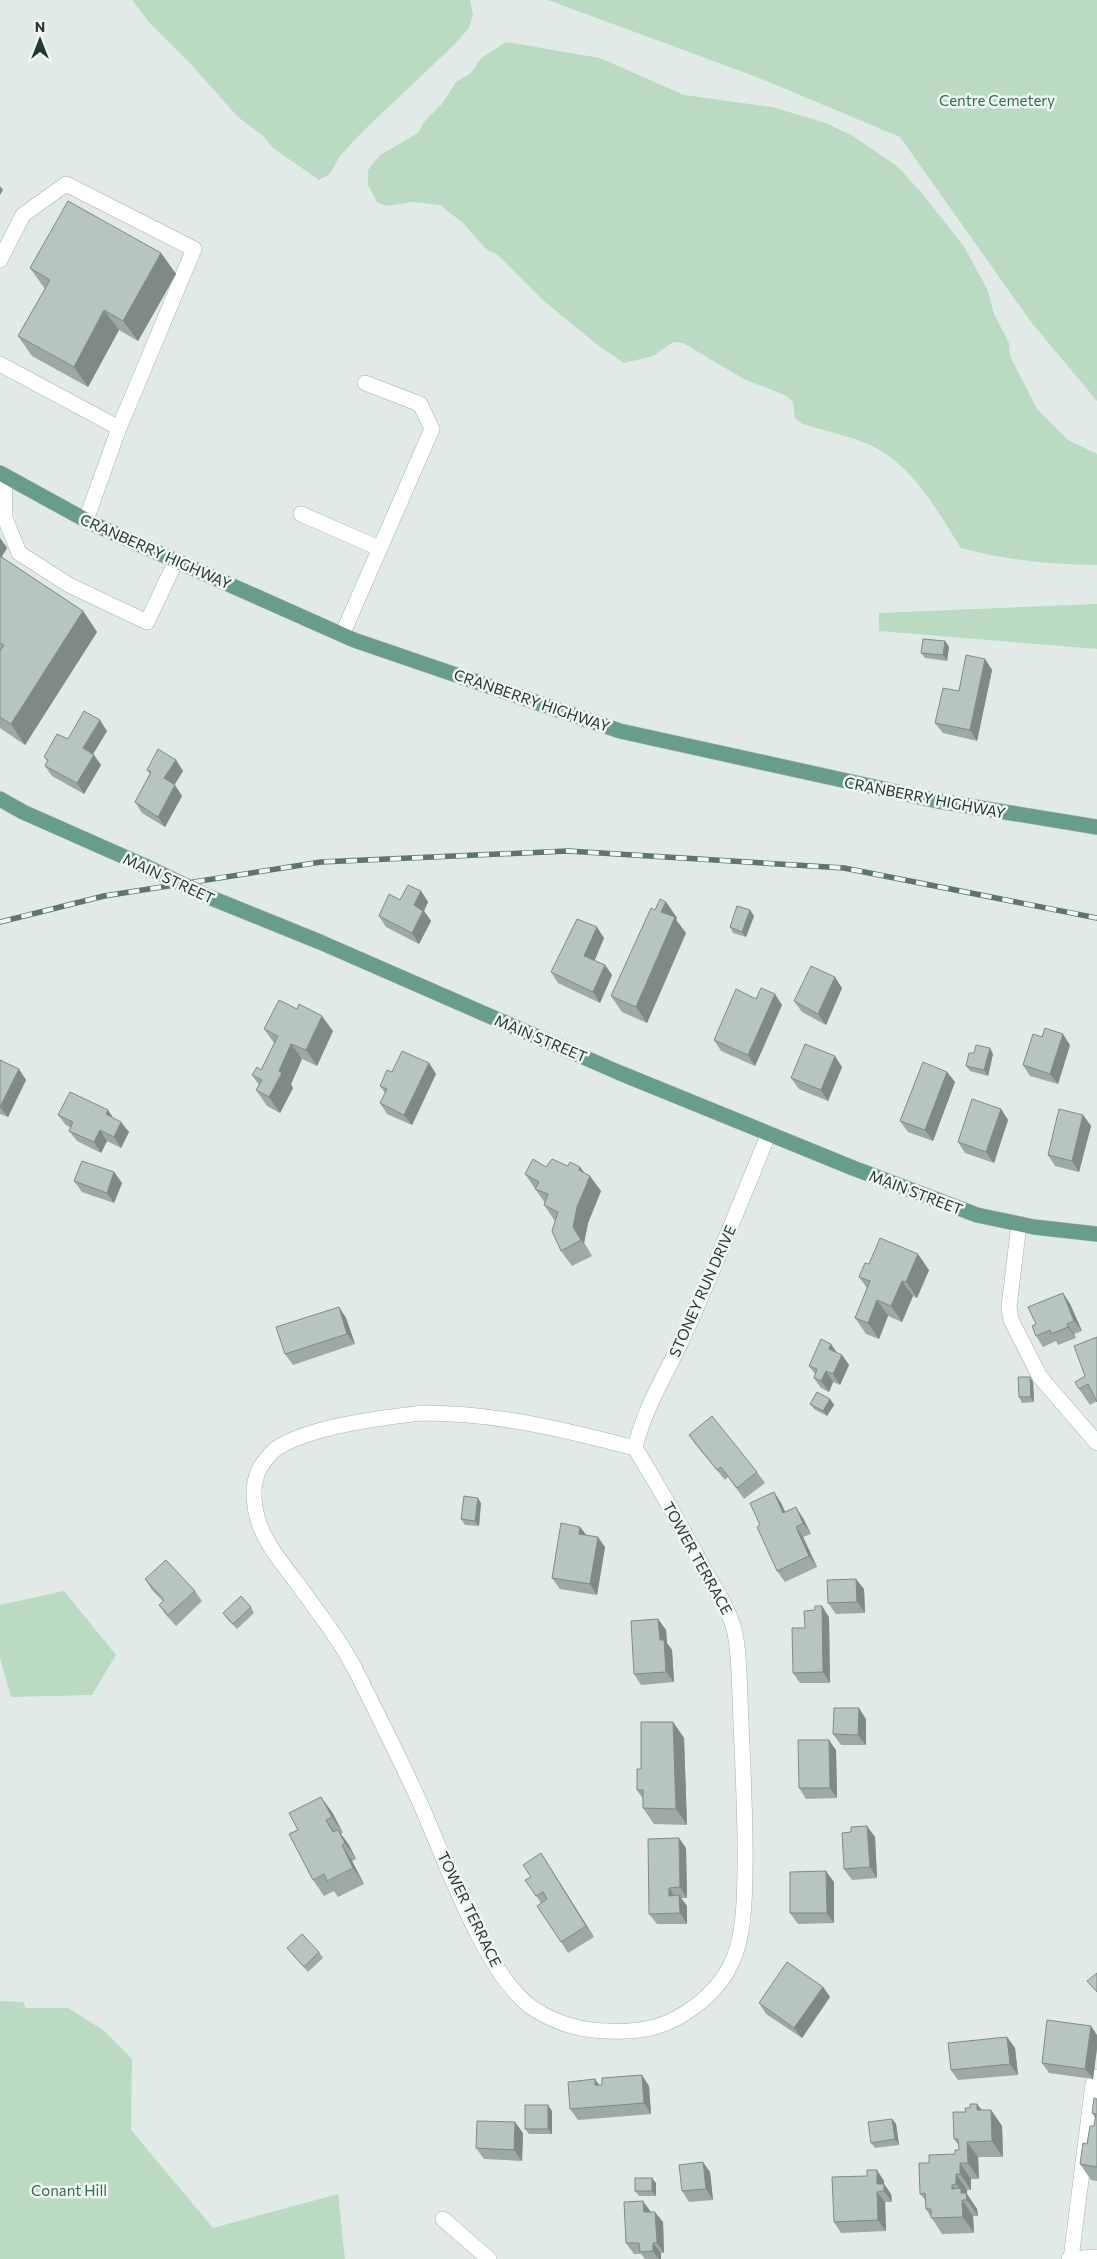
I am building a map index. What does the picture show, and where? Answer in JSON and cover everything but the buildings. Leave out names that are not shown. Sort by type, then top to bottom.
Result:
[{"type":"main road","name":"CRANBERRY HIGHWAY","points":[[2,474],[86,520],[342,635],[620,730],[909,795],[1097,827]]},
{"type":"main road","name":"MAIN STREET","points":[[0,799],[210,897],[320,942],[620,1072],[770,1133],[977,1215],[1019,1224],[1097,1234]]},
{"type":"street","points":[[0,260],[24,215],[66,184],[194,249],[119,428],[86,520]]},
{"type":"street","points":[[0,364],[119,428]]},
{"type":"street","points":[[342,635],[432,429],[420,404],[365,383]]},
{"type":"street","points":[[2,474],[5,518],[19,553],[68,585],[147,622],[176,561]]},
{"type":"street","points":[[301,514],[379,548]]},
{"type":"street","name":"STONEY RUN DRIVE","points":[[635,1448],[640,1426],[652,1396],[680,1344],[770,1133]]},
{"type":"street","points":[[1019,1224],[1009,1307],[1010,1320],[1040,1377],[1097,1443]]},
{"type":"street","name":"TOWER TERRACE","points":[[422,1413],[454,1413],[508,1419],[566,1430],[635,1448],[668,1502],[733,1622],[743,1759],[745,1865],[743,1930],[736,1955],[716,1986],[695,2008],[668,2023],[636,2032],[597,2031],[562,2023],[532,2008],[513,1989],[494,1964],[469,1916],[419,1800],[348,1654],[274,1553],[260,1526],[253,1498],[258,1471],[274,1450],[298,1438],[329,1429],[390,1417],[422,1413]]},
{"type":"street","points":[[1097,2078],[1093,2084],[1070,2259],[1097,2257]]},
{"type":"street","points":[[443,2219],[489,2259]]},
{"type":"green space","points":[[132,0],[470,0],[473,15],[469,28],[454,45],[362,132],[340,156],[330,174],[319,180],[273,148],[263,136],[238,117],[187,60],[148,21]]},
{"type":"green space","name":"Centre Cemetery","points":[[548,0],[1097,0],[1097,401],[1031,322],[900,137],[754,76]]},
{"type":"green space","points":[[506,42],[600,58],[684,95],[772,107],[826,123],[851,135],[897,166],[921,192],[965,248],[988,291],[994,314],[1009,343],[1010,356],[1037,409],[1068,440],[1097,454],[1097,565],[1029,561],[961,548],[912,477],[900,465],[872,446],[855,439],[803,424],[795,418],[793,402],[787,396],[744,379],[683,343],[673,342],[653,356],[624,363],[599,346],[545,302],[498,255],[487,250],[463,223],[440,205],[412,202],[386,206],[377,202],[368,185],[368,170],[380,155],[418,133],[424,122],[442,104],[456,82],[471,73],[481,58]]},
{"type":"green space","points":[[1097,604],[1097,649],[879,631],[879,613]]},
{"type":"green space","points":[[64,1591],[116,1655],[92,1695],[11,1697],[0,1658],[0,1605]]},
{"type":"green space","name":"Conant Hill","points":[[0,2001],[23,2002],[26,2008],[68,2008],[103,2030],[132,2059],[131,2130],[213,2228],[338,2194],[345,2259],[0,2259]]},
{"type":"railway","points":[[0,922],[104,896],[321,862],[568,851],[844,868],[1097,918]]}]
